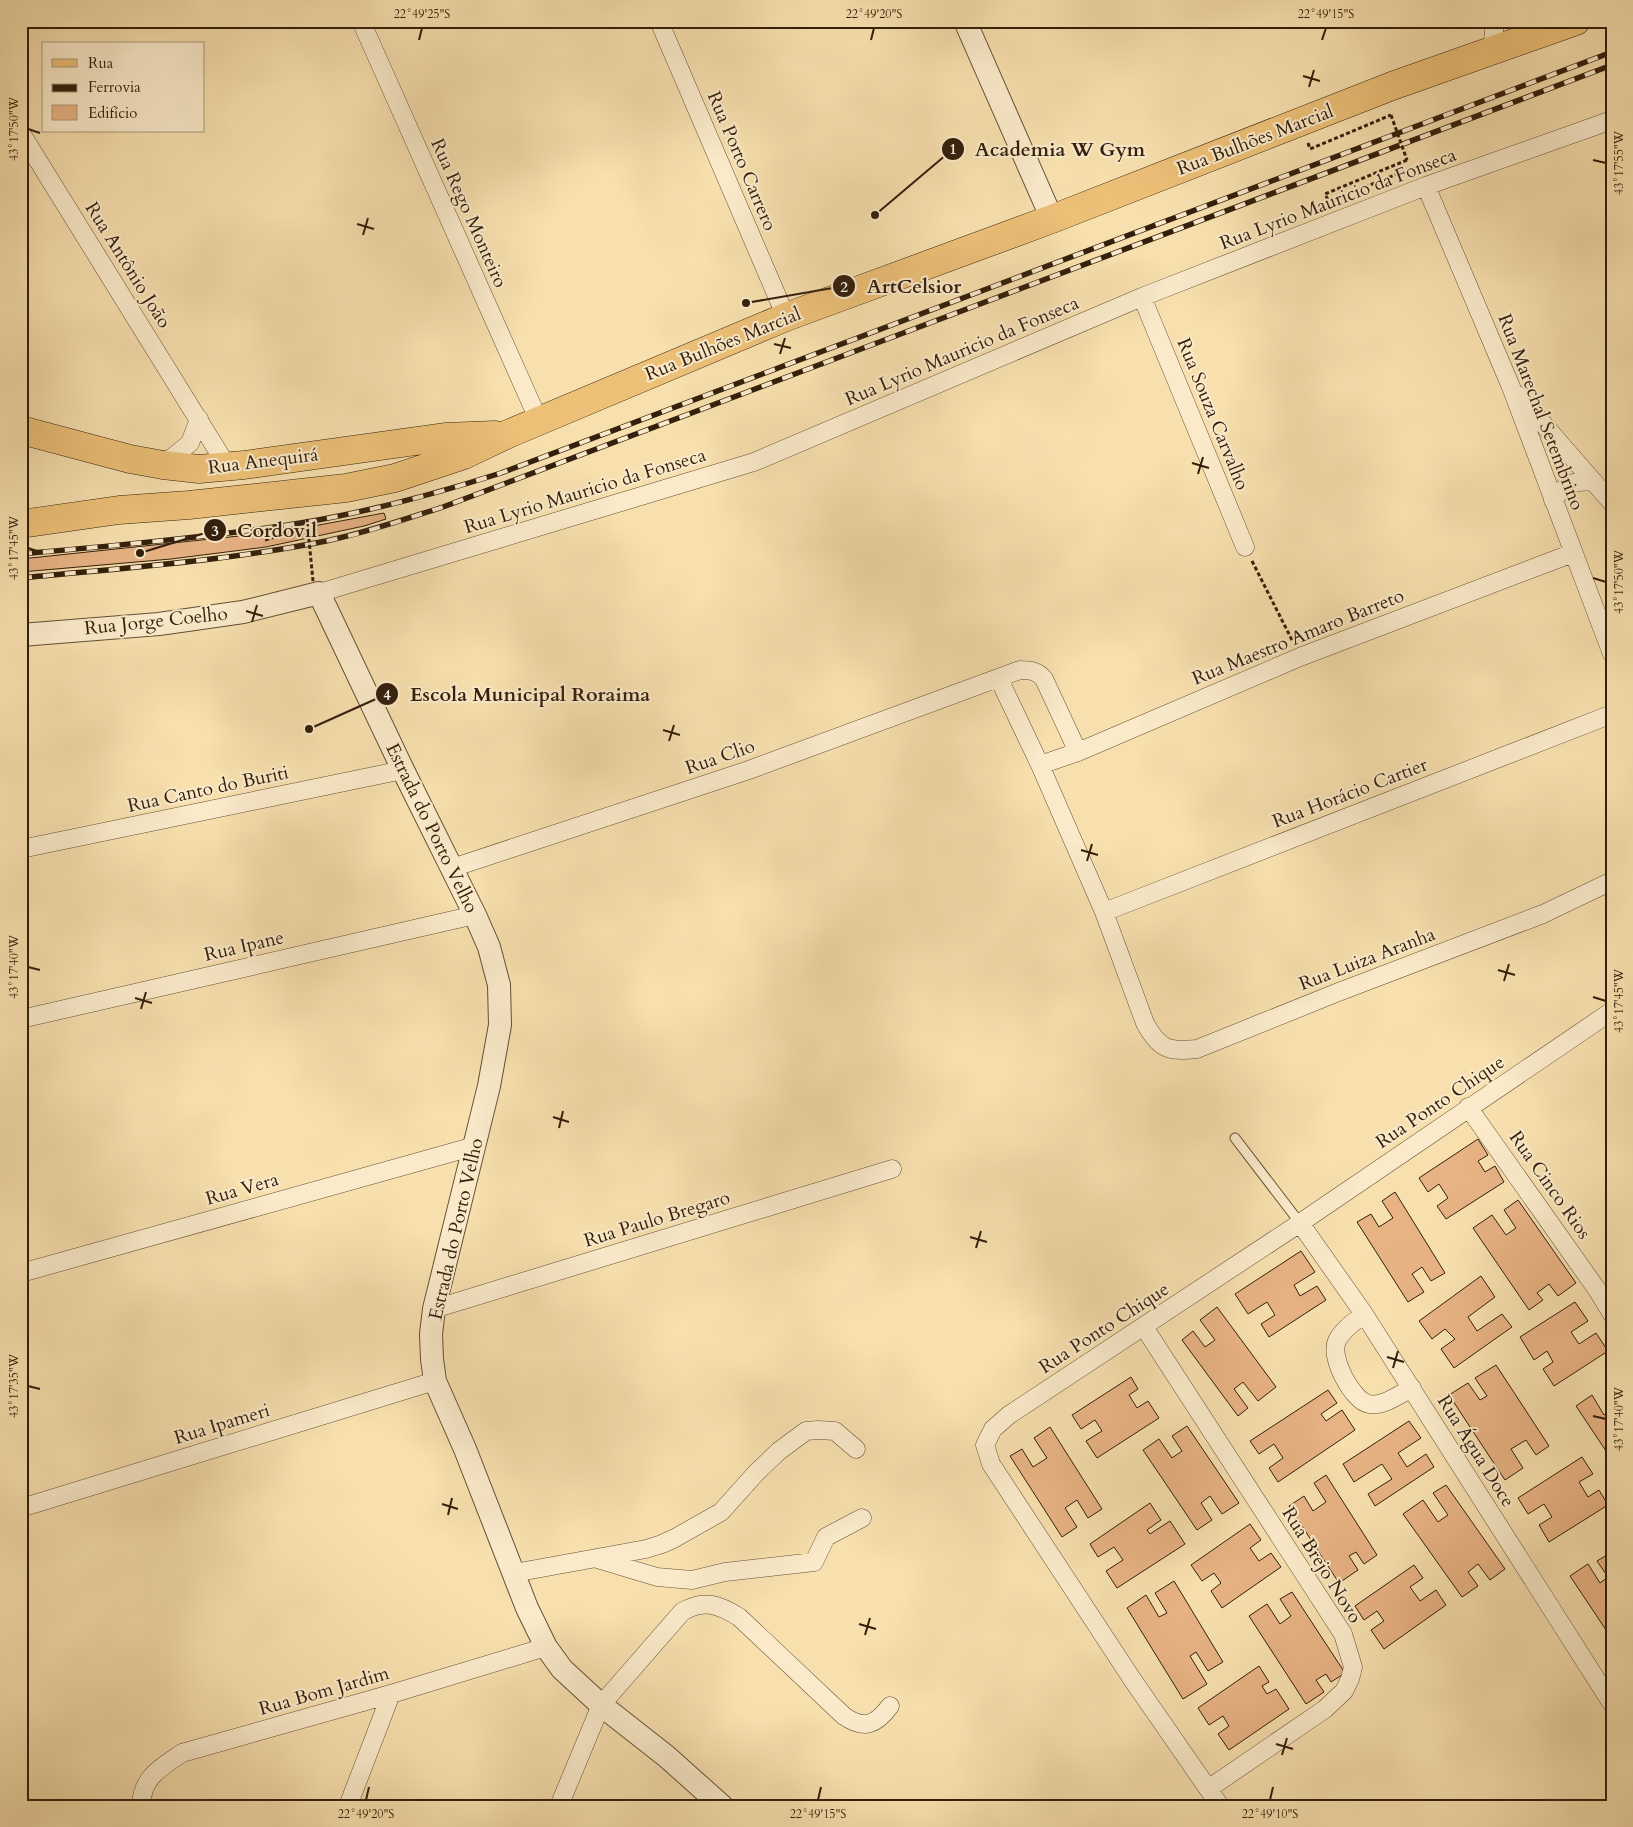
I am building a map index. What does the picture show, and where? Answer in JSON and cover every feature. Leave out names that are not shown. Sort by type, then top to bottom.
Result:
[{"type":"main road","name":"Rua Bulhões Marcial","points":[[21,524],[119,510],[189,505],[346,488],[395,478],[464,455],[538,421],[786,317],[1052,219],[1383,90],[1576,21]]},
{"type":"main road","name":"Rua Anequirá","points":[[21,430],[90,450],[163,465],[199,469],[253,464],[446,437],[508,434]]},
{"type":"street","name":"Rua Rego Monteiro","points":[[361,21],[538,421]]},
{"type":"street","name":"Rua Porto Carrero","points":[[658,21],[786,317]]},
{"type":"street","points":[[965,21],[1052,219]]},
{"type":"street","points":[[1492,52],[1495,21]]},
{"type":"street","name":"Rua Lyrio Mauricio da Fonseca","points":[[316,587],[754,462],[1142,297],[1432,184],[1612,120]]},
{"type":"street","name":"Rua Antônio João","points":[[21,133],[228,466]]},
{"type":"street","name":"Rua Marechal Setembrino","points":[[1432,184],[1612,654]]},
{"type":"street","name":"Rua Souza Carvalho","points":[[1142,297],[1245,547]]},
{"type":"street","points":[[1511,388],[1612,503]]},
{"type":"street","points":[[163,465],[190,443],[198,419]]},
{"type":"street","points":[[1553,500],[1561,490],[1570,484],[1582,481],[1594,482]]},
{"type":"street","name":"Rua Maestro Amaro Barreto","points":[[1040,765],[1078,752],[1300,657],[1572,553]]},
{"type":"street","name":"Rua Jorge Coelho","points":[[21,635],[168,622],[243,612],[316,587]]},
{"type":"street","name":"Estrada do Porto Velho","points":[[316,587],[403,770],[475,915],[488,947],[499,985],[500,1025],[489,1086],[434,1309],[431,1334],[435,1381],[546,1647],[562,1669],[601,1705],[666,1756],[722,1806]]},
{"type":"street","name":"Rua Clio","points":[[452,868],[749,770],[1020,670],[1031,670],[1041,674],[1078,752]]},
{"type":"street","name":"Rua Luiza Aranha","points":[[999,679],[1040,765],[1104,912],[1145,1023],[1154,1040],[1164,1048],[1179,1051],[1197,1050],[1336,993],[1543,914],[1612,881]]},
{"type":"street","name":"Rua Horácio Cartier","points":[[1104,912],[1612,714]]},
{"type":"street","name":"Rua Canto do Buriti","points":[[21,849],[403,770]]},
{"type":"street","name":"Rua Ipane","points":[[21,1018],[475,915]]},
{"type":"street","name":"Rua Ponto Chique","points":[[1220,1806],[1132,1679],[990,1464],[985,1445],[993,1429],[1009,1415],[1300,1223],[1468,1107],[1612,1012]]},
{"type":"street","name":"Rua Cinco Rios","points":[[1468,1107],[1598,1290],[1612,1314]]},
{"type":"street","name":"Rua Vera","points":[[21,1273],[475,1146]]},
{"type":"street","name":"Rua Paulo Bregaro","points":[[434,1309],[892,1169]]},
{"type":"street","name":"Rua Água Doce","points":[[1300,1223],[1364,1314],[1612,1704]]},
{"type":"street","points":[[1364,1314],[1336,1342],[1335,1358],[1353,1394],[1360,1401],[1376,1404],[1383,1403],[1412,1388]]},
{"type":"street","name":"Rua Brejo Novo","points":[[1144,1327],[1343,1634],[1353,1667],[1344,1691],[1325,1709],[1208,1789]]},
{"type":"street","name":"Rua Ipameri","points":[[21,1508],[435,1381]]},
{"type":"street","points":[[514,1573],[662,1544],[721,1512],[756,1472],[779,1451],[806,1431],[835,1431],[856,1449]]},
{"type":"street","points":[[594,1558],[657,1577],[692,1580],[725,1572],[814,1562],[826,1537],[862,1518]]},
{"type":"street","points":[[559,1806],[601,1705],[682,1612],[694,1605],[710,1604],[726,1609],[739,1617],[852,1722],[862,1724],[873,1723],[890,1706]]},
{"type":"street","name":"Rua Bom Jardim","points":[[141,1806],[142,1792],[156,1770],[182,1753],[391,1694],[546,1647]]},
{"type":"street","points":[[348,1806],[391,1694]]},
{"type":"lane","points":[[1235,1138],[1300,1223]]},
{"type":"path","points":[[1391,115],[1407,160],[1325,194],[1329,202],[1409,169],[1432,184]]},
{"type":"path","points":[[307,519],[306,527],[316,587]]},
{"type":"path","points":[[265,540],[306,527]]},
{"type":"path","points":[[1245,547],[1300,657]]},
{"type":"building","points":[[384,513],[386,519],[364,526],[266,547],[171,559],[21,572],[21,559],[239,536],[308,527]]},
{"type":"building","points":[[1478,1139],[1488,1155],[1478,1161],[1485,1172],[1495,1166],[1504,1182],[1446,1219],[1437,1206],[1448,1198],[1439,1184],[1428,1192],[1419,1178]]},
{"type":"building","points":[[1395,1192],[1445,1273],[1431,1281],[1422,1267],[1412,1274],[1424,1292],[1408,1302],[1357,1222],[1371,1214],[1379,1227],[1393,1218],[1382,1201]]},
{"type":"building","points":[[1518,1200],[1576,1283],[1558,1296],[1549,1284],[1537,1293],[1543,1300],[1529,1310],[1473,1228],[1492,1215],[1506,1235],[1516,1228],[1504,1210]]},
{"type":"building","points":[[1301,1251],[1315,1272],[1294,1285],[1300,1296],[1317,1286],[1326,1300],[1269,1337],[1261,1324],[1275,1315],[1267,1302],[1248,1314],[1235,1294]]},
{"type":"building","points":[[1481,1276],[1495,1297],[1468,1317],[1477,1331],[1502,1314],[1512,1327],[1454,1368],[1441,1349],[1455,1339],[1445,1329],[1432,1339],[1419,1321]]},
{"type":"building","points":[[1575,1302],[1588,1321],[1571,1332],[1579,1344],[1596,1333],[1608,1351],[1554,1386],[1543,1369],[1553,1362],[1547,1351],[1534,1360],[1520,1337]]},
{"type":"building","points":[[1217,1307],[1276,1387],[1258,1401],[1243,1382],[1234,1389],[1248,1408],[1238,1416],[1182,1340],[1193,1331],[1205,1347],[1215,1340],[1200,1320]]},
{"type":"building","points":[[1496,1365],[1549,1446],[1536,1455],[1526,1440],[1511,1449],[1523,1468],[1505,1480],[1449,1395],[1468,1383],[1480,1400],[1487,1396],[1475,1378]]},
{"type":"building","points":[[1131,1377],[1138,1389],[1129,1395],[1137,1408],[1148,1401],[1159,1418],[1097,1458],[1086,1441],[1102,1431],[1095,1420],[1081,1429],[1072,1415]]},
{"type":"building","points":[[1612,1386],[1612,1397],[1607,1390]]},
{"type":"building","points":[[1328,1390],[1337,1403],[1321,1414],[1326,1421],[1342,1410],[1355,1430],[1278,1482],[1269,1468],[1283,1458],[1274,1444],[1259,1454],[1250,1441]]},
{"type":"building","points":[[1592,1395],[1604,1415],[1612,1410],[1612,1460],[1576,1406]]},
{"type":"building","points":[[1409,1421],[1421,1438],[1398,1453],[1407,1467],[1426,1454],[1434,1467],[1375,1506],[1368,1494],[1392,1479],[1382,1464],[1354,1482],[1343,1464]]},
{"type":"building","points":[[1187,1426],[1239,1503],[1222,1514],[1210,1496],[1201,1503],[1212,1520],[1197,1530],[1143,1450],[1159,1439],[1172,1458],[1182,1451],[1172,1436]]},
{"type":"building","points":[[1050,1427],[1102,1509],[1088,1518],[1077,1500],[1065,1508],[1077,1527],[1062,1537],[1010,1456],[1022,1449],[1033,1467],[1047,1458],[1034,1438]]},
{"type":"building","points":[[1582,1457],[1593,1474],[1579,1482],[1588,1497],[1599,1490],[1608,1505],[1549,1542],[1539,1525],[1552,1517],[1544,1504],[1528,1514],[1518,1498]]},
{"type":"building","points":[[1326,1475],[1377,1555],[1364,1564],[1356,1552],[1349,1556],[1358,1570],[1339,1583],[1289,1506],[1304,1496],[1313,1511],[1326,1502],[1314,1483]]},
{"type":"building","points":[[1446,1485],[1505,1569],[1490,1580],[1478,1564],[1468,1572],[1478,1586],[1462,1597],[1403,1514],[1423,1500],[1438,1522],[1448,1515],[1433,1493]]},
{"type":"building","points":[[1150,1503],[1161,1520],[1147,1530],[1150,1534],[1170,1521],[1185,1544],[1117,1588],[1106,1571],[1123,1560],[1114,1547],[1098,1557],[1090,1544]]},
{"type":"building","points":[[1250,1524],[1261,1540],[1250,1548],[1259,1561],[1271,1553],[1281,1567],[1222,1608],[1211,1591],[1221,1583],[1214,1573],[1202,1581],[1191,1565]]},
{"type":"building","points":[[1612,1552],[1612,1639],[1570,1576],[1588,1564],[1600,1583],[1608,1577],[1597,1561]]},
{"type":"building","points":[[1414,1565],[1423,1578],[1410,1587],[1420,1601],[1436,1590],[1446,1605],[1384,1649],[1371,1630],[1384,1621],[1377,1611],[1364,1620],[1355,1606]]},
{"type":"building","points":[[1174,1581],[1223,1662],[1208,1671],[1196,1652],[1190,1656],[1207,1684],[1183,1699],[1127,1608],[1146,1595],[1159,1617],[1167,1613],[1155,1593]]},
{"type":"building","points":[[1292,1592],[1345,1673],[1331,1682],[1326,1674],[1316,1680],[1324,1692],[1306,1704],[1249,1616],[1267,1604],[1280,1624],[1291,1616],[1280,1599]]},
{"type":"building","points":[[1259,1666],[1269,1682],[1262,1686],[1267,1694],[1276,1689],[1289,1709],[1229,1750],[1218,1734],[1229,1726],[1223,1716],[1209,1725],[1198,1708]]},
{"type":"railway","points":[[21,554],[188,538],[315,521],[396,503],[501,473],[1612,52]]},
{"type":"railway","points":[[21,578],[250,554],[341,538],[400,521],[443,507],[1612,65]]},
{"type":"place","name":"Academia W Gym","points":[[875,215]]},
{"type":"place","name":"ArtCelsior","points":[[746,303]]},
{"type":"place","name":"Cordovil","points":[[140,553]]},
{"type":"place","name":"Escola Municipal Roraima","points":[[309,729]]}]
